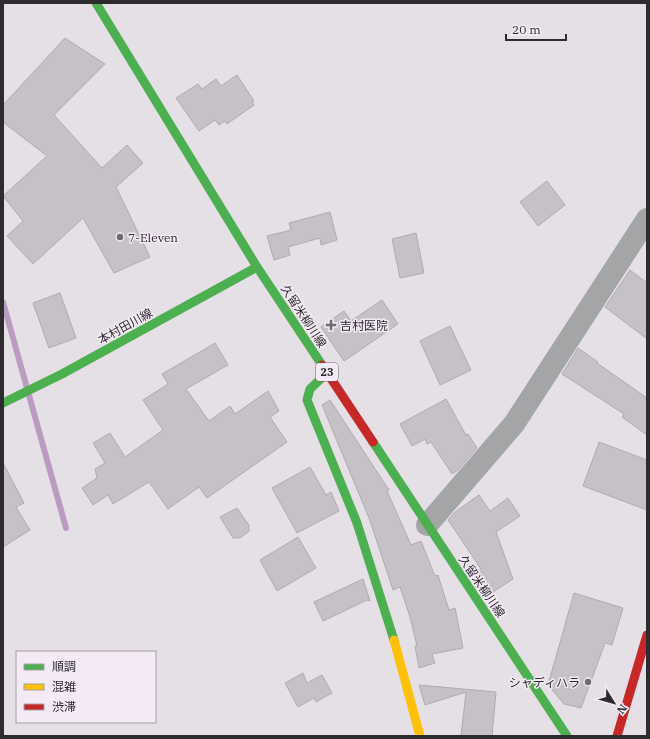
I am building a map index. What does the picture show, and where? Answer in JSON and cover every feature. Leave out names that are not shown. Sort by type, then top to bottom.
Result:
[{"type":"main road","name":"久留米柳川線","points":[[96,3],[258,267],[567,736]]},
{"type":"main road","name":"本村田川線","points":[[3,403],[62,374],[258,267]]},
{"type":"main road","points":[[327,372],[310,389],[307,400],[357,523],[385,606],[420,736]]},
{"type":"main road","points":[[617,736],[647,635]]},
{"type":"street","points":[[427,525],[514,424],[647,219]]},
{"type":"building","points":[[65,38],[105,64],[54,115],[102,168],[127,145],[143,163],[116,187],[150,257],[114,273],[83,218],[33,264],[7,236],[23,221],[3,196],[47,156],[3,122],[3,105]]},
{"type":"building","points":[[237,75],[254,101],[252,102],[254,105],[227,124],[225,121],[219,125],[215,120],[199,131],[176,98],[198,84],[202,89],[216,79],[221,86]]},
{"type":"building","points":[[547,181],[565,205],[538,226],[520,202]]},
{"type":"building","points":[[330,212],[337,240],[321,245],[320,238],[288,247],[290,255],[274,260],[267,236],[291,230],[289,223]]},
{"type":"building","points":[[416,233],[424,273],[400,278],[392,239]]},
{"type":"building","points":[[630,270],[647,283],[647,339],[605,307]]},
{"type":"building","points":[[60,293],[76,338],[49,348],[33,303]]},
{"type":"building","points":[[382,300],[398,324],[344,361],[321,327],[344,311],[351,321]]},
{"type":"building","points":[[450,326],[471,370],[440,385],[420,341]]},
{"type":"building","points":[[215,343],[228,365],[186,389],[209,421],[230,406],[235,414],[268,391],[279,411],[270,417],[287,442],[207,498],[199,487],[168,509],[149,482],[113,504],[108,495],[93,505],[82,488],[97,478],[95,469],[105,463],[93,443],[110,433],[125,457],[163,430],[143,400],[168,384],[162,374]]},
{"type":"building","points":[[578,348],[647,398],[647,435],[622,417],[624,414],[562,374]]},
{"type":"building","points":[[446,399],[466,435],[468,434],[477,448],[458,470],[452,474],[431,442],[427,444],[425,439],[412,446],[400,424]]},
{"type":"building","points":[[330,400],[389,490],[387,491],[411,545],[421,541],[435,576],[438,575],[449,610],[455,608],[463,648],[432,654],[435,663],[419,668],[415,646],[417,646],[410,617],[400,587],[393,590],[369,518],[322,405]]},
{"type":"building","points":[[599,442],[647,460],[647,510],[583,486]]},
{"type":"building","points":[[3,463],[24,503],[16,507],[30,530],[3,547]]},
{"type":"building","points":[[310,467],[326,495],[331,492],[339,511],[297,533],[272,488]]},
{"type":"building","points":[[479,495],[490,511],[508,498],[520,516],[496,532],[513,579],[490,594],[478,571],[481,569],[448,520],[455,512]]},
{"type":"building","points":[[237,508],[249,525],[249,531],[240,538],[233,538],[220,517]]},
{"type":"building","points":[[298,537],[316,568],[277,591],[260,560]]},
{"type":"building","points":[[363,579],[370,601],[367,600],[323,621],[314,602]]},
{"type":"building","points":[[574,593],[623,608],[612,645],[605,643],[581,708],[564,704],[548,685]]},
{"type":"building","points":[[303,673],[307,683],[322,675],[332,693],[316,702],[314,698],[298,707],[285,683]]},
{"type":"building","points":[[419,685],[496,692],[492,736],[461,736],[466,692],[425,705]]},
{"type":"waterway","points":[[3,302],[66,528]]},
{"type":"traffic: fast","points":[[96,3],[257,267],[322,365]]},
{"type":"traffic: fast","points":[[3,403],[62,374],[257,267]]},
{"type":"traffic: fast","points":[[327,373],[310,389],[307,400],[357,523],[394,640]]},
{"type":"traffic: fast","points":[[373,442],[567,736]]},
{"type":"traffic: slow","points":[[394,640],[420,736]]},
{"type":"traffic: jam","points":[[322,365],[373,442]]},
{"type":"traffic: jam","points":[[617,736],[647,635]]},
{"type":"place","name":"7-Eleven","points":[[120,237]]},
{"type":"place","name":"吉村医院","points":[[331,325]]},
{"type":"place","name":"シャディハラ","points":[[588,682]]}]
